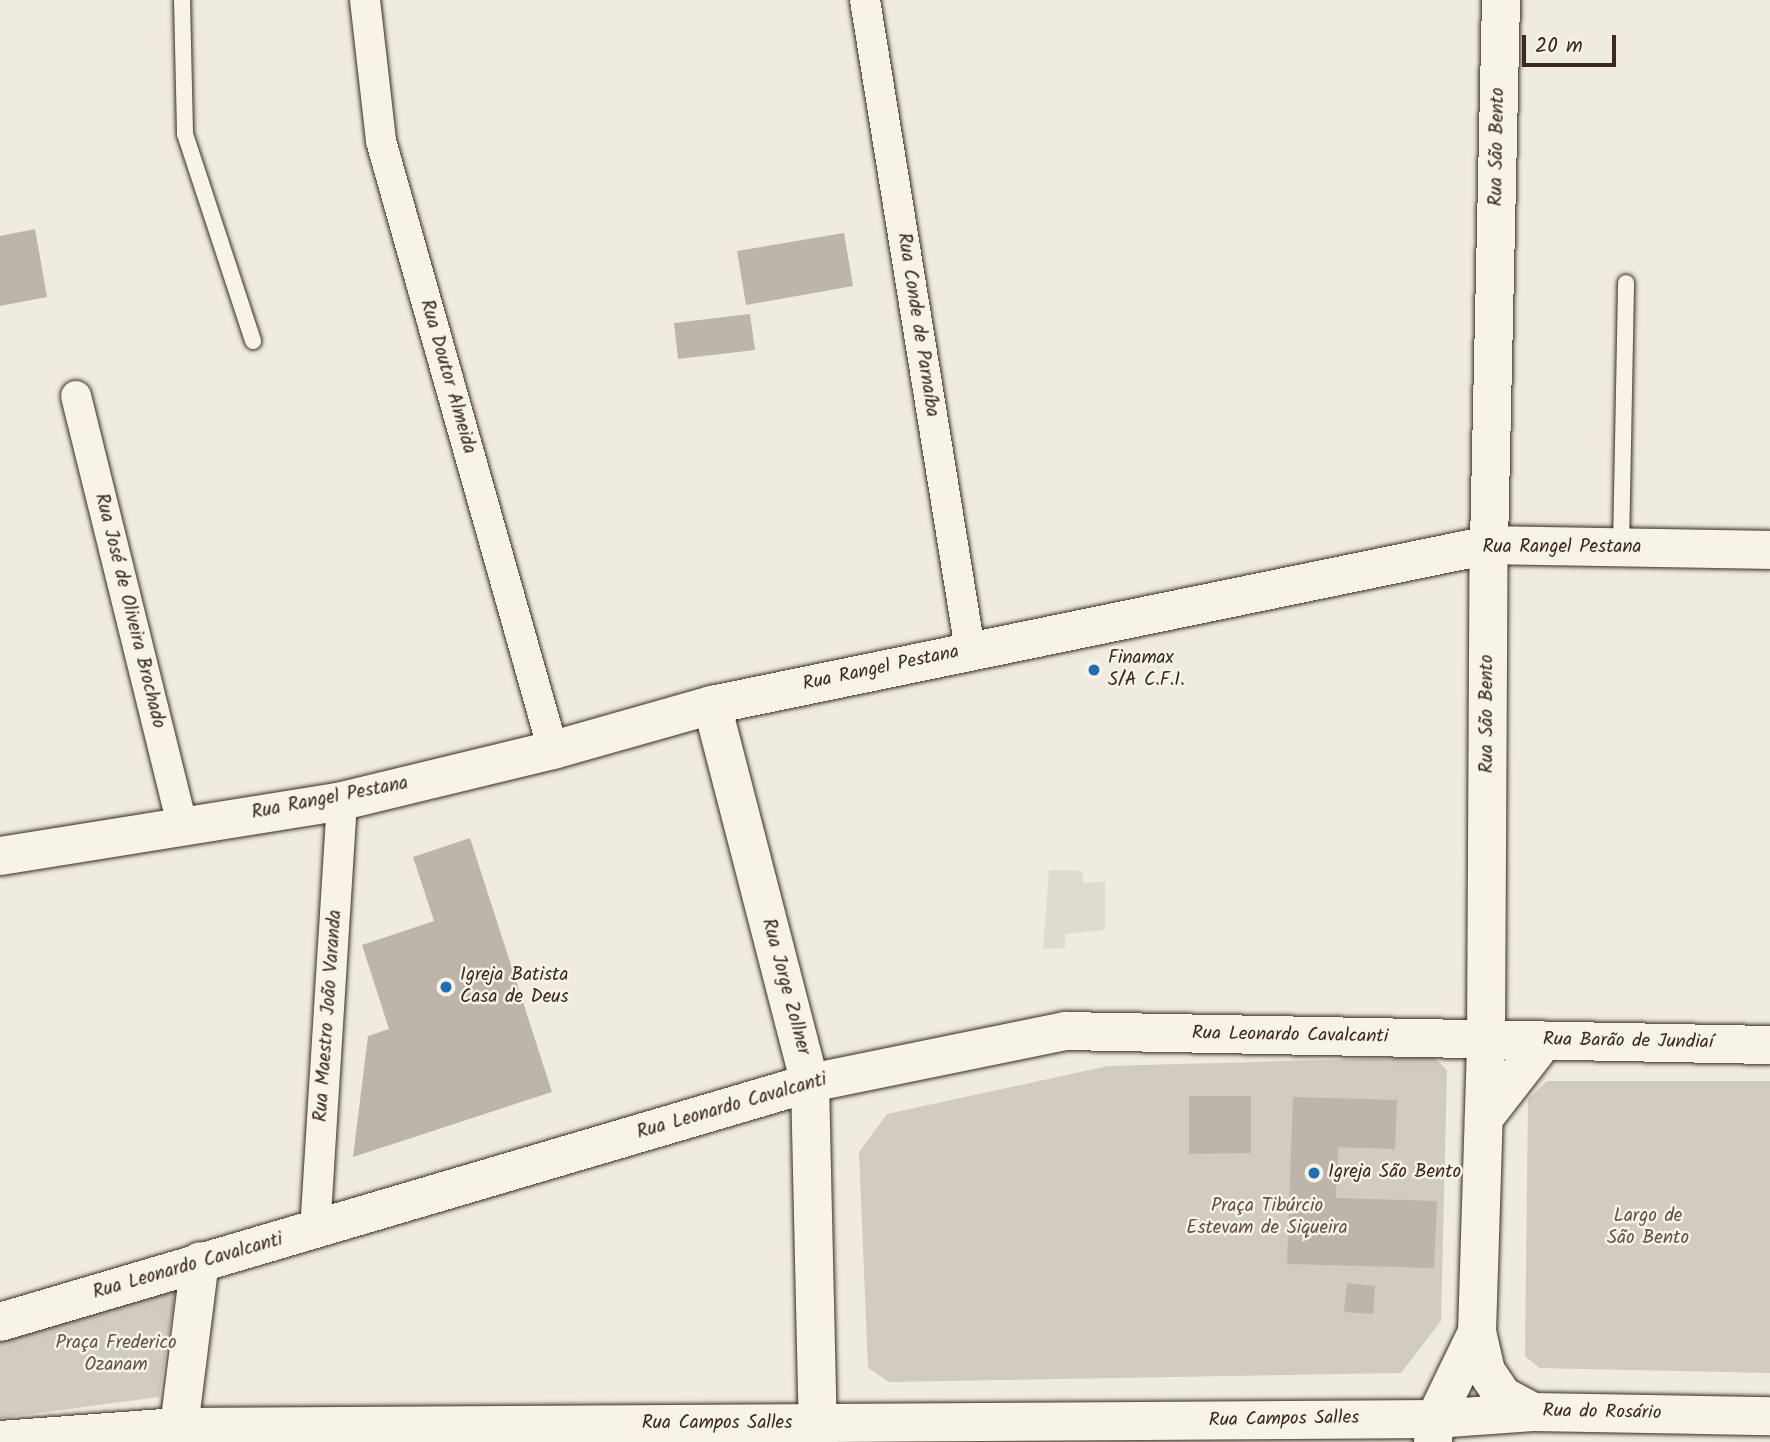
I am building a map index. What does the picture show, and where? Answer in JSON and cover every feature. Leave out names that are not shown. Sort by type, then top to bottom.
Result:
[{"type":"street","name":"Rua Doutor Almeida","points":[[365,0],[381,141],[553,750]]},
{"type":"street","name":"Rua Conde de Parnaíba","points":[[864,0],[970,650]]},
{"type":"street","name":"Rua São Bento","points":[[1434,1430],[1477,1332],[1486,1040],[1489,545],[1501,0]]},
{"type":"street","name":"Rua José de Oliveira Brochado","points":[[76,396],[182,825]]},
{"type":"street","name":"Rua Rangel Pestana","points":[[0,856],[342,801],[553,750],[712,705],[1489,545],[1770,550]]},
{"type":"street","name":"Rua Jorge Zollner","points":[[712,705],[810,1083],[818,1433]]},
{"type":"street","name":"Rua Maestro João Varanda","points":[[315,1231],[342,801]]},
{"type":"street","name":"Rua Leonardo Cavalcanti","points":[[0,1322],[810,1083],[1066,1031],[1486,1040]]},
{"type":"street","name":"Rua Barão de Jundiaí","points":[[1486,1040],[1770,1045]]},
{"type":"street","points":[[1484,1118],[1544,1041]]},
{"type":"street","points":[[196,1432],[200,1261]]},
{"type":"street","points":[[1477,1332],[1486,1371],[1503,1396],[1533,1412]]},
{"type":"street","name":"Rua do Rosário","points":[[1434,1430],[1533,1412],[1770,1416]]},
{"type":"street","name":"Rua Campos Salles","points":[[0,1440],[196,1432],[1434,1430]]},
{"type":"lane","points":[[181,0],[185,134],[253,341]]},
{"type":"lane","points":[[1621,547],[1626,283]]},
{"type":"shaded area","points":[[1049,870],[1082,871],[1083,883],[1105,882],[1105,930],[1065,934],[1065,948],[1043,949]]},
{"type":"green space","name":"Praça Tibúrcio Estevam de Siqueira","points":[[1434,1057],[1447,1070],[1441,1321],[1401,1373],[889,1382],[868,1368],[859,1152],[887,1114],[1108,1066]]},
{"type":"green space","name":"Largo de São Bento","points":[[1547,1081],[1770,1081],[1770,1373],[1539,1368],[1525,1356],[1528,1099]]},
{"type":"green space","name":"Praça Frederico Ozanam","points":[[176,1287],[159,1397],[0,1418],[0,1340]]},
{"type":"building","points":[[35,229],[47,297],[0,306],[0,236]]},
{"type":"building","points":[[844,233],[853,286],[746,305],[737,251]]},
{"type":"building","points":[[750,314],[755,350],[678,359],[674,323]]},
{"type":"building","name":"Igreja Batista Casa de Deus","points":[[470,838],[552,1092],[353,1157],[368,1036],[389,1029],[362,945],[434,921],[413,857]]},
{"type":"building","points":[[1189,1096],[1251,1096],[1251,1153],[1189,1154]]},
{"type":"building","name":"Igreja São Bento","points":[[1293,1097],[1397,1100],[1395,1149],[1338,1147],[1336,1198],[1437,1201],[1434,1268],[1287,1264]]},
{"type":"building","points":[[1347,1283],[1375,1286],[1373,1314],[1344,1312]]},
{"type":"place","name":"Finamax S/A C.F.I.","points":[[1094,670]]},
{"type":"place","name":"Igreja Batista Casa de Deus","points":[[446,987]]},
{"type":"place","name":"Igreja São Bento","points":[[1314,1173]]}]
